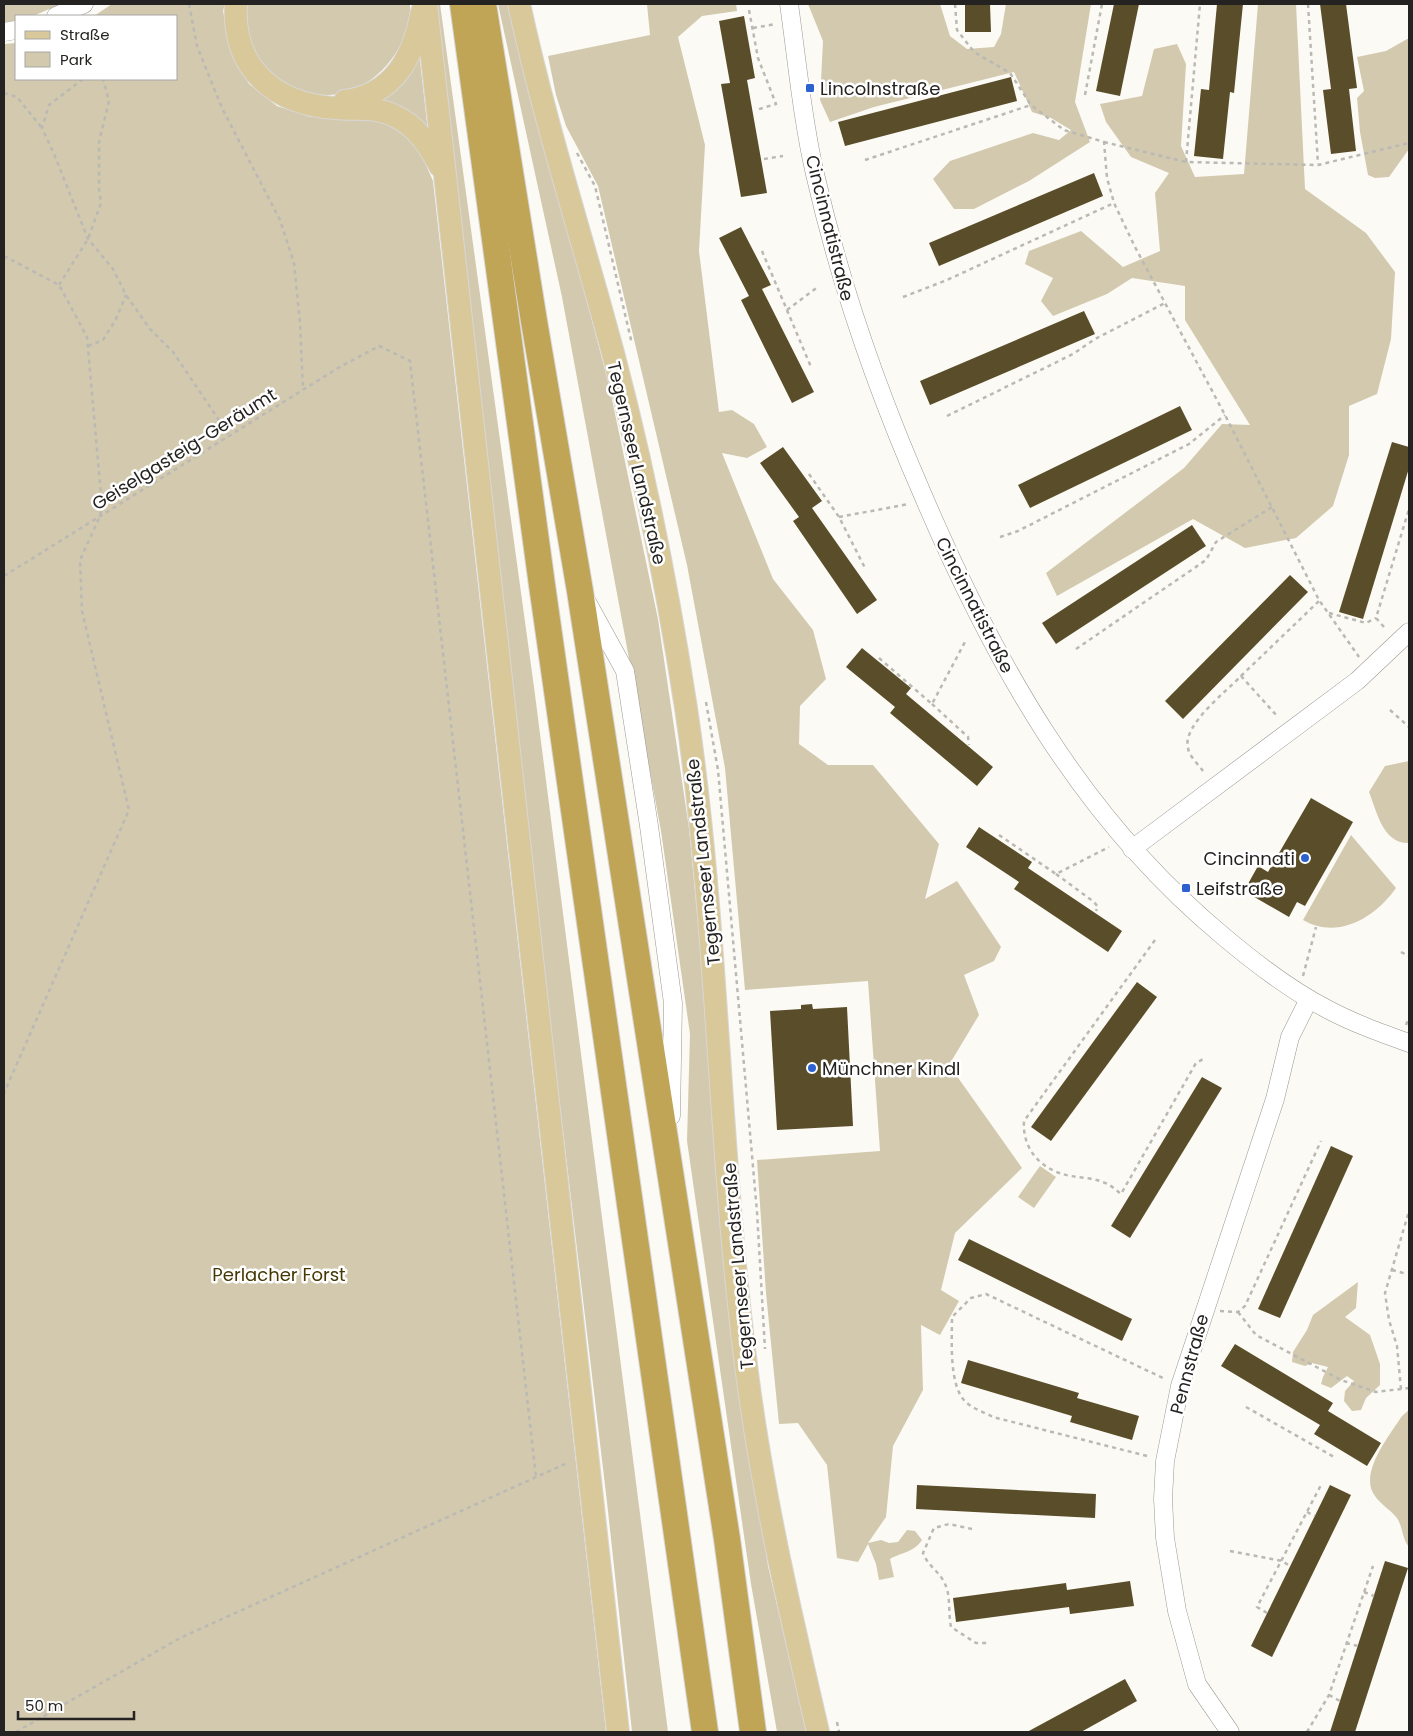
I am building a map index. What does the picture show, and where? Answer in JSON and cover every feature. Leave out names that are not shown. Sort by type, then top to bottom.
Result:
[{"type":"highway","points":[[463,4],[542,585],[705,1732]]},
{"type":"highway","points":[[484,4],[534,320],[580,590],[670,1166],[727,1539],[753,1732]]},
{"type":"main road","points":[[236,4],[235,20],[243,53],[253,70],[277,92],[296,102],[315,106],[364,108],[395,115],[409,124],[428,144],[444,173]]},
{"type":"main road","points":[[315,106],[359,99],[375,93],[387,84],[402,68],[410,52],[425,4]]},
{"type":"main road","points":[[425,4],[618,1732]]},
{"type":"main road","name":"Tegernseer Landstraße","points":[[519,4],[545,114],[600,305],[633,434],[669,608],[686,711],[704,862],[717,1001],[731,1212],[750,1394],[778,1562],[818,1732]]},
{"type":"street","points":[[58,15],[84,4]]},
{"type":"street","name":"Cincinnatistraße","points":[[789,4],[805,123],[834,250],[852,315],[897,436],[951,561],[1016,686],[1063,760],[1094,804],[1132,849],[1204,921],[1244,953],[1309,999],[1363,1026],[1407,1035]]},
{"type":"street","points":[[1132,849],[1335,698],[1409,632]]},
{"type":"street","name":"Pennstraße","points":[[1230,1732],[1197,1684],[1177,1611],[1166,1555],[1163,1499],[1165,1461],[1180,1386],[1203,1310],[1275,1099],[1290,1037],[1309,999]]},
{"type":"path","points":[[189,4],[197,46],[218,99],[280,220],[294,263],[300,323],[303,389]]},
{"type":"path","points":[[955,4],[957,30],[974,52],[1010,73],[1031,105],[1064,130],[1186,162],[1318,165],[1409,143]]},
{"type":"path","points":[[1085,96],[1102,4]]},
{"type":"path","points":[[1186,162],[1200,4]]},
{"type":"path","points":[[1308,4],[1318,165]]},
{"type":"path","points":[[749,10],[758,58],[776,104],[756,110]]},
{"type":"path","points":[[753,28],[781,23]]},
{"type":"path","points":[[42,128],[49,105],[82,80]]},
{"type":"path","points":[[60,285],[88,239],[101,203],[99,189],[99,142],[109,101],[109,93],[103,80]]},
{"type":"path","points":[[4,93],[18,97],[42,128],[88,239],[113,270],[126,295],[150,329],[172,352],[229,434]]},
{"type":"path","points":[[864,160],[1031,105]]},
{"type":"path","points":[[1104,142],[1107,178],[1114,203],[1319,600],[1363,662]]},
{"type":"path","points":[[764,159],[783,156]]},
{"type":"path","points":[[903,298],[947,280],[1114,203]]},
{"type":"path","points":[[762,251],[811,367]]},
{"type":"path","points":[[4,256],[60,285],[87,336],[102,506],[100,516],[80,560],[82,611],[129,810],[5,1085],[4,1093]]},
{"type":"path","points":[[787,310],[819,286]]},
{"type":"path","points":[[88,346],[103,340],[116,319],[126,295]]},
{"type":"path","points":[[947,416],[1072,354],[1095,338],[1165,303]]},
{"type":"path","name":"Geiselgasteig-Geräumt","points":[[4,576],[229,434],[379,346],[410,361],[536,1477]]},
{"type":"path","points":[[1000,537],[1018,531],[1189,444],[1225,415]]},
{"type":"path","points":[[809,474],[839,517],[865,568]]},
{"type":"path","points":[[839,517],[912,504]]},
{"type":"path","points":[[1076,649],[1206,560],[1216,542],[1272,508]]},
{"type":"path","points":[[1328,613],[1366,623],[1376,618],[1409,508]]},
{"type":"path","points":[[1203,771],[1188,750],[1187,738],[1192,726],[1319,600]]},
{"type":"path","points":[[1376,618],[1384,627]]},
{"type":"path","points":[[932,704],[966,640]]},
{"type":"path","points":[[879,658],[968,737],[969,745]]},
{"type":"path","points":[[1242,676],[1278,717]]},
{"type":"path","points":[[1390,710],[1409,727]]},
{"type":"path","points":[[999,835],[1094,902],[1098,907],[1096,911]]},
{"type":"path","points":[[1056,874],[1109,847]]},
{"type":"path","points":[[1302,977],[1316,927]]},
{"type":"path","points":[[1155,940],[1024,1120],[1023,1133],[1029,1150],[1046,1166],[1068,1176],[1106,1183],[1121,1194],[1196,1063],[1205,1058]]},
{"type":"path","points":[[1401,952],[1409,956]]},
{"type":"path","points":[[1407,1035],[1409,1018]]},
{"type":"path","points":[[1203,1310],[1238,1312],[1245,1306],[1321,1142]]},
{"type":"path","points":[[1401,1389],[1397,1346],[1386,1307],[1385,1293],[1409,1211]]},
{"type":"path","points":[[1392,1270],[1407,1274]]},
{"type":"path","points":[[1147,1456],[994,1417],[974,1407],[962,1398],[952,1368],[952,1318],[971,1298],[986,1294],[1180,1386]]},
{"type":"path","points":[[1238,1312],[1256,1335],[1341,1380],[1376,1392],[1409,1388]]},
{"type":"path","points":[[1246,1407],[1334,1457]]},
{"type":"path","points":[[16,1732],[180,1638],[565,1464]]},
{"type":"path","points":[[1267,1613],[1257,1607],[1321,1485]]},
{"type":"path","points":[[1307,1512],[1315,1516]]},
{"type":"path","points":[[972,1529],[949,1524],[934,1528],[923,1553],[925,1560],[938,1572],[946,1585],[951,1627],[976,1643],[990,1643]]},
{"type":"path","points":[[1230,1551],[1282,1561],[1290,1566]]},
{"type":"path","points":[[1307,1732],[1329,1696],[1373,1566]]},
{"type":"path","points":[[1364,1592],[1374,1596]]},
{"type":"path","points":[[1346,1643],[1358,1646]]},
{"type":"path","points":[[1329,1696],[1340,1701]]},
{"type":"green space","points":[[4,4],[61,4],[35,15],[15,15],[15,22],[4,25]]},
{"type":"green space","name":"Perlacher Forst","points":[[112,4],[225,4],[223,11],[231,50],[249,84],[277,106],[311,117],[357,116],[395,127],[418,147],[433,181],[606,1732],[4,1732],[4,44],[15,43],[15,80],[178,80],[178,15],[96,15]]},
{"type":"green space","points":[[247,4],[410,4],[406,32],[392,59],[382,70],[358,88],[345,93],[320,95],[293,89],[279,81],[267,70],[257,57],[247,34]]},
{"type":"green space","points":[[435,4],[440,4],[534,687],[668,1732],[632,1732],[607,1502],[508,667]]},
{"type":"green space","points":[[498,4],[508,4],[609,385],[658,619],[689,828],[742,1390],[768,1566],[806,1732],[777,1732],[751,1584],[687,1141],[690,1034],[661,831],[562,297]]},
{"type":"green space","points":[[647,4],[736,4],[737,11],[702,16],[678,37],[705,145],[699,251],[719,412],[732,410],[754,424],[767,447],[747,458],[722,453],[773,579],[813,630],[826,679],[800,706],[799,744],[828,765],[873,765],[939,844],[925,899],[957,881],[1001,947],[994,961],[964,975],[979,1015],[949,1065],[1022,1168],[955,1233],[941,1290],[959,1301],[940,1335],[921,1325],[923,1390],[893,1446],[886,1517],[868,1543],[881,1540],[889,1543],[898,1542],[907,1530],[915,1531],[922,1540],[912,1550],[890,1559],[894,1577],[879,1580],[876,1564],[868,1544],[858,1562],[837,1558],[827,1465],[798,1423],[779,1424],[766,1293],[757,1160],[880,1151],[868,981],[745,990],[725,768],[687,565],[598,186],[566,126],[556,95],[548,56],[650,35]]},
{"type":"green space","points":[[808,4],[940,4],[950,36],[967,49],[994,47],[1001,34],[1006,4],[1091,4],[1075,102],[1090,142],[1029,181],[974,209],[954,209],[933,179],[950,161],[1033,133],[1059,140],[1071,130],[1051,118],[1032,112],[1014,72],[874,107],[830,122],[820,100],[823,41]]},
{"type":"green space","points":[[1258,4],[1296,4],[1305,189],[1366,233],[1395,272],[1391,339],[1377,394],[1349,406],[1349,455],[1333,506],[1296,538],[1245,548],[1193,519],[1057,596],[1046,573],[1184,468],[1222,424],[1250,425],[1185,320],[1185,286],[1132,278],[1107,294],[1053,316],[1041,301],[1053,278],[1025,264],[1029,251],[1081,231],[1123,267],[1160,251],[1155,193],[1169,173],[1131,157],[1106,122],[1100,104],[1142,96],[1154,49],[1177,44],[1186,64],[1181,146],[1195,177],[1244,174]]},
{"type":"green space","points":[[1409,38],[1409,149],[1389,177],[1375,178],[1368,175],[1360,132],[1357,98],[1364,91],[1357,57],[1386,51]]},
{"type":"green space","points":[[419,52],[428,132],[371,102]]},
{"type":"green space","points":[[1409,761],[1409,843],[1400,842],[1387,833],[1378,817],[1369,792],[1385,766]]},
{"type":"green space","points":[[1351,835],[1396,888],[1377,908],[1366,917],[1354,923],[1342,927],[1329,928],[1316,926],[1303,920]]},
{"type":"green space","points":[[1040,1166],[1056,1177],[1034,1208],[1018,1197]]},
{"type":"green space","points":[[1358,1282],[1356,1308],[1345,1317],[1370,1335],[1380,1364],[1380,1385],[1366,1398],[1361,1410],[1352,1411],[1344,1401],[1345,1391],[1354,1381],[1347,1376],[1331,1388],[1321,1384],[1328,1367],[1312,1363],[1305,1366],[1292,1362],[1293,1352],[1307,1330],[1313,1315]]},
{"type":"green space","points":[[1409,1410],[1409,1547],[1397,1518],[1375,1496],[1371,1487],[1370,1477],[1377,1455],[1383,1444],[1402,1416]]},
{"type":"building","points":[[965,4],[990,4],[991,32],[965,32]]},
{"type":"building","points":[[1114,4],[1139,4],[1120,96],[1096,91]]},
{"type":"building","points":[[1217,4],[1243,4],[1234,93],[1230,92],[1223,159],[1194,156],[1201,89],[1209,90]]},
{"type":"building","points":[[1320,4],[1346,4],[1357,88],[1349,89],[1356,151],[1331,154],[1323,90],[1331,89]]},
{"type":"building","points":[[744,16],[755,78],[747,80],[767,193],[741,197],[721,84],[730,83],[719,21]]},
{"type":"building","points":[[1011,77],[1017,101],[845,146],[838,122]]},
{"type":"building","points":[[1094,173],[1103,196],[939,266],[929,243]]},
{"type":"building","points":[[741,227],[771,285],[762,289],[814,392],[792,403],[741,300],[749,296],[719,238]]},
{"type":"building","points":[[1084,311],[1095,334],[930,405],[920,381]]},
{"type":"building","points":[[1180,406],[1192,430],[1030,508],[1018,485]]},
{"type":"building","points":[[1392,442],[1409,447],[1409,468],[1363,619],[1339,612]]},
{"type":"building","points":[[783,447],[822,501],[812,508],[877,600],[857,614],[793,521],[799,517],[760,463]]},
{"type":"building","points":[[1192,525],[1206,546],[1056,644],[1042,623]]},
{"type":"building","points":[[1290,575],[1308,592],[1183,719],[1165,701]]},
{"type":"building","points":[[862,648],[911,688],[906,694],[993,767],[977,786],[890,713],[895,707],[846,667]]},
{"type":"building","name":"Cincinnati","points":[[1311,798],[1353,822],[1305,906],[1297,902],[1289,917],[1244,891],[1258,866],[1268,872]]},
{"type":"building","points":[[979,827],[1032,862],[1028,868],[1122,931],[1108,952],[1014,889],[1019,882],[966,847]]},
{"type":"building","points":[[1137,982],[1157,997],[1051,1141],[1031,1127]]},
{"type":"building","name":"Münchner Kindl","points":[[812,1004],[813,1009],[847,1007],[853,1126],[777,1130],[770,1011],[801,1009],[801,1005]]},
{"type":"building","points":[[1202,1077],[1222,1088],[1130,1238],[1111,1226]]},
{"type":"building","points":[[1331,1146],[1353,1156],[1280,1318],[1258,1309]]},
{"type":"building","points":[[969,1239],[1132,1319],[1122,1341],[958,1260]]},
{"type":"building","points":[[1235,1344],[1333,1403],[1328,1411],[1381,1443],[1367,1466],[1314,1434],[1320,1425],[1221,1366]]},
{"type":"building","points":[[968,1360],[1079,1393],[1077,1398],[1139,1416],[1132,1440],[1070,1422],[1072,1416],[961,1383]]},
{"type":"building","points":[[917,1485],[1096,1494],[1095,1518],[916,1509]]},
{"type":"building","points":[[1330,1485],[1351,1495],[1272,1657],[1251,1646]]},
{"type":"building","points":[[1385,1561],[1408,1568],[1355,1732],[1330,1732]]},
{"type":"building","points":[[1130,1581],[1134,1606],[1070,1614],[1069,1607],[956,1622],[953,1598],[1066,1583],[1067,1590]]},
{"type":"building","points":[[1125,1679],[1137,1701],[1081,1732],[1027,1732]]},
{"type":"place","name":"Lincolnstraße","points":[[810,88]]},
{"type":"place","name":"Cincinnati","points":[[1305,858]]},
{"type":"place","name":"Leifstraße","points":[[1186,888]]},
{"type":"place","name":"Münchner Kindl","points":[[812,1068]]}]
